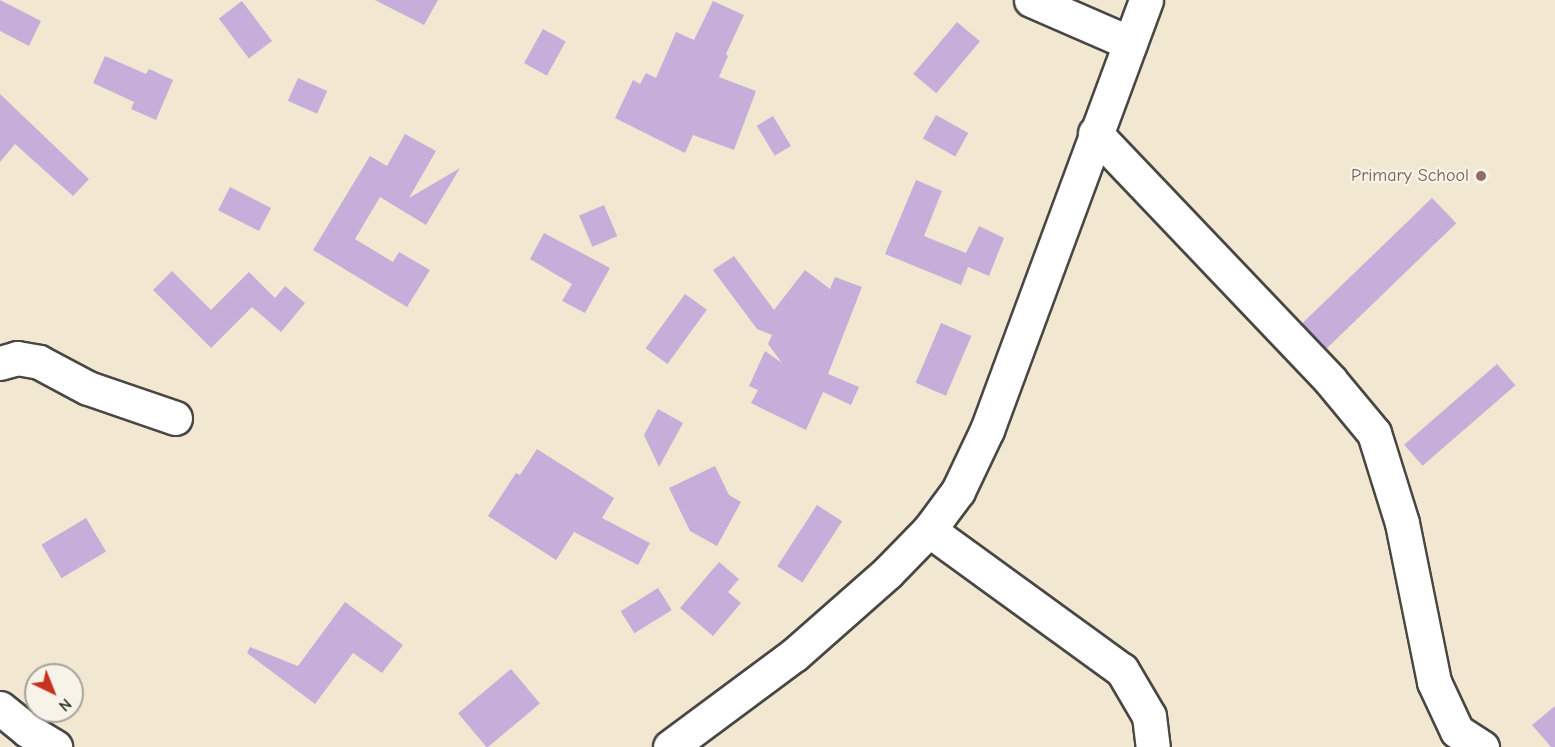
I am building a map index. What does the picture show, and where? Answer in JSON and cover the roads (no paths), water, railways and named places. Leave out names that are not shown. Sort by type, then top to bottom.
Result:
[{"type":"street","points":[[1031,0],[1130,43]]},
{"type":"street","points":[[680,744],[794,655],[888,572],[929,530],[958,491],[987,430],[1146,0]]},
{"type":"street","points":[[1095,133],[1330,380],[1374,433],[1402,523],[1434,682],[1457,731],[1482,747]]},
{"type":"street","points":[[0,363],[17,358],[39,362],[88,388],[175,418]]},
{"type":"street","points":[[929,530],[1122,670],[1149,717],[1153,747]]},
{"type":"street","points":[[0,708],[55,747]]},
{"type":"place","name":"Primary School","points":[[1481,176]]}]
